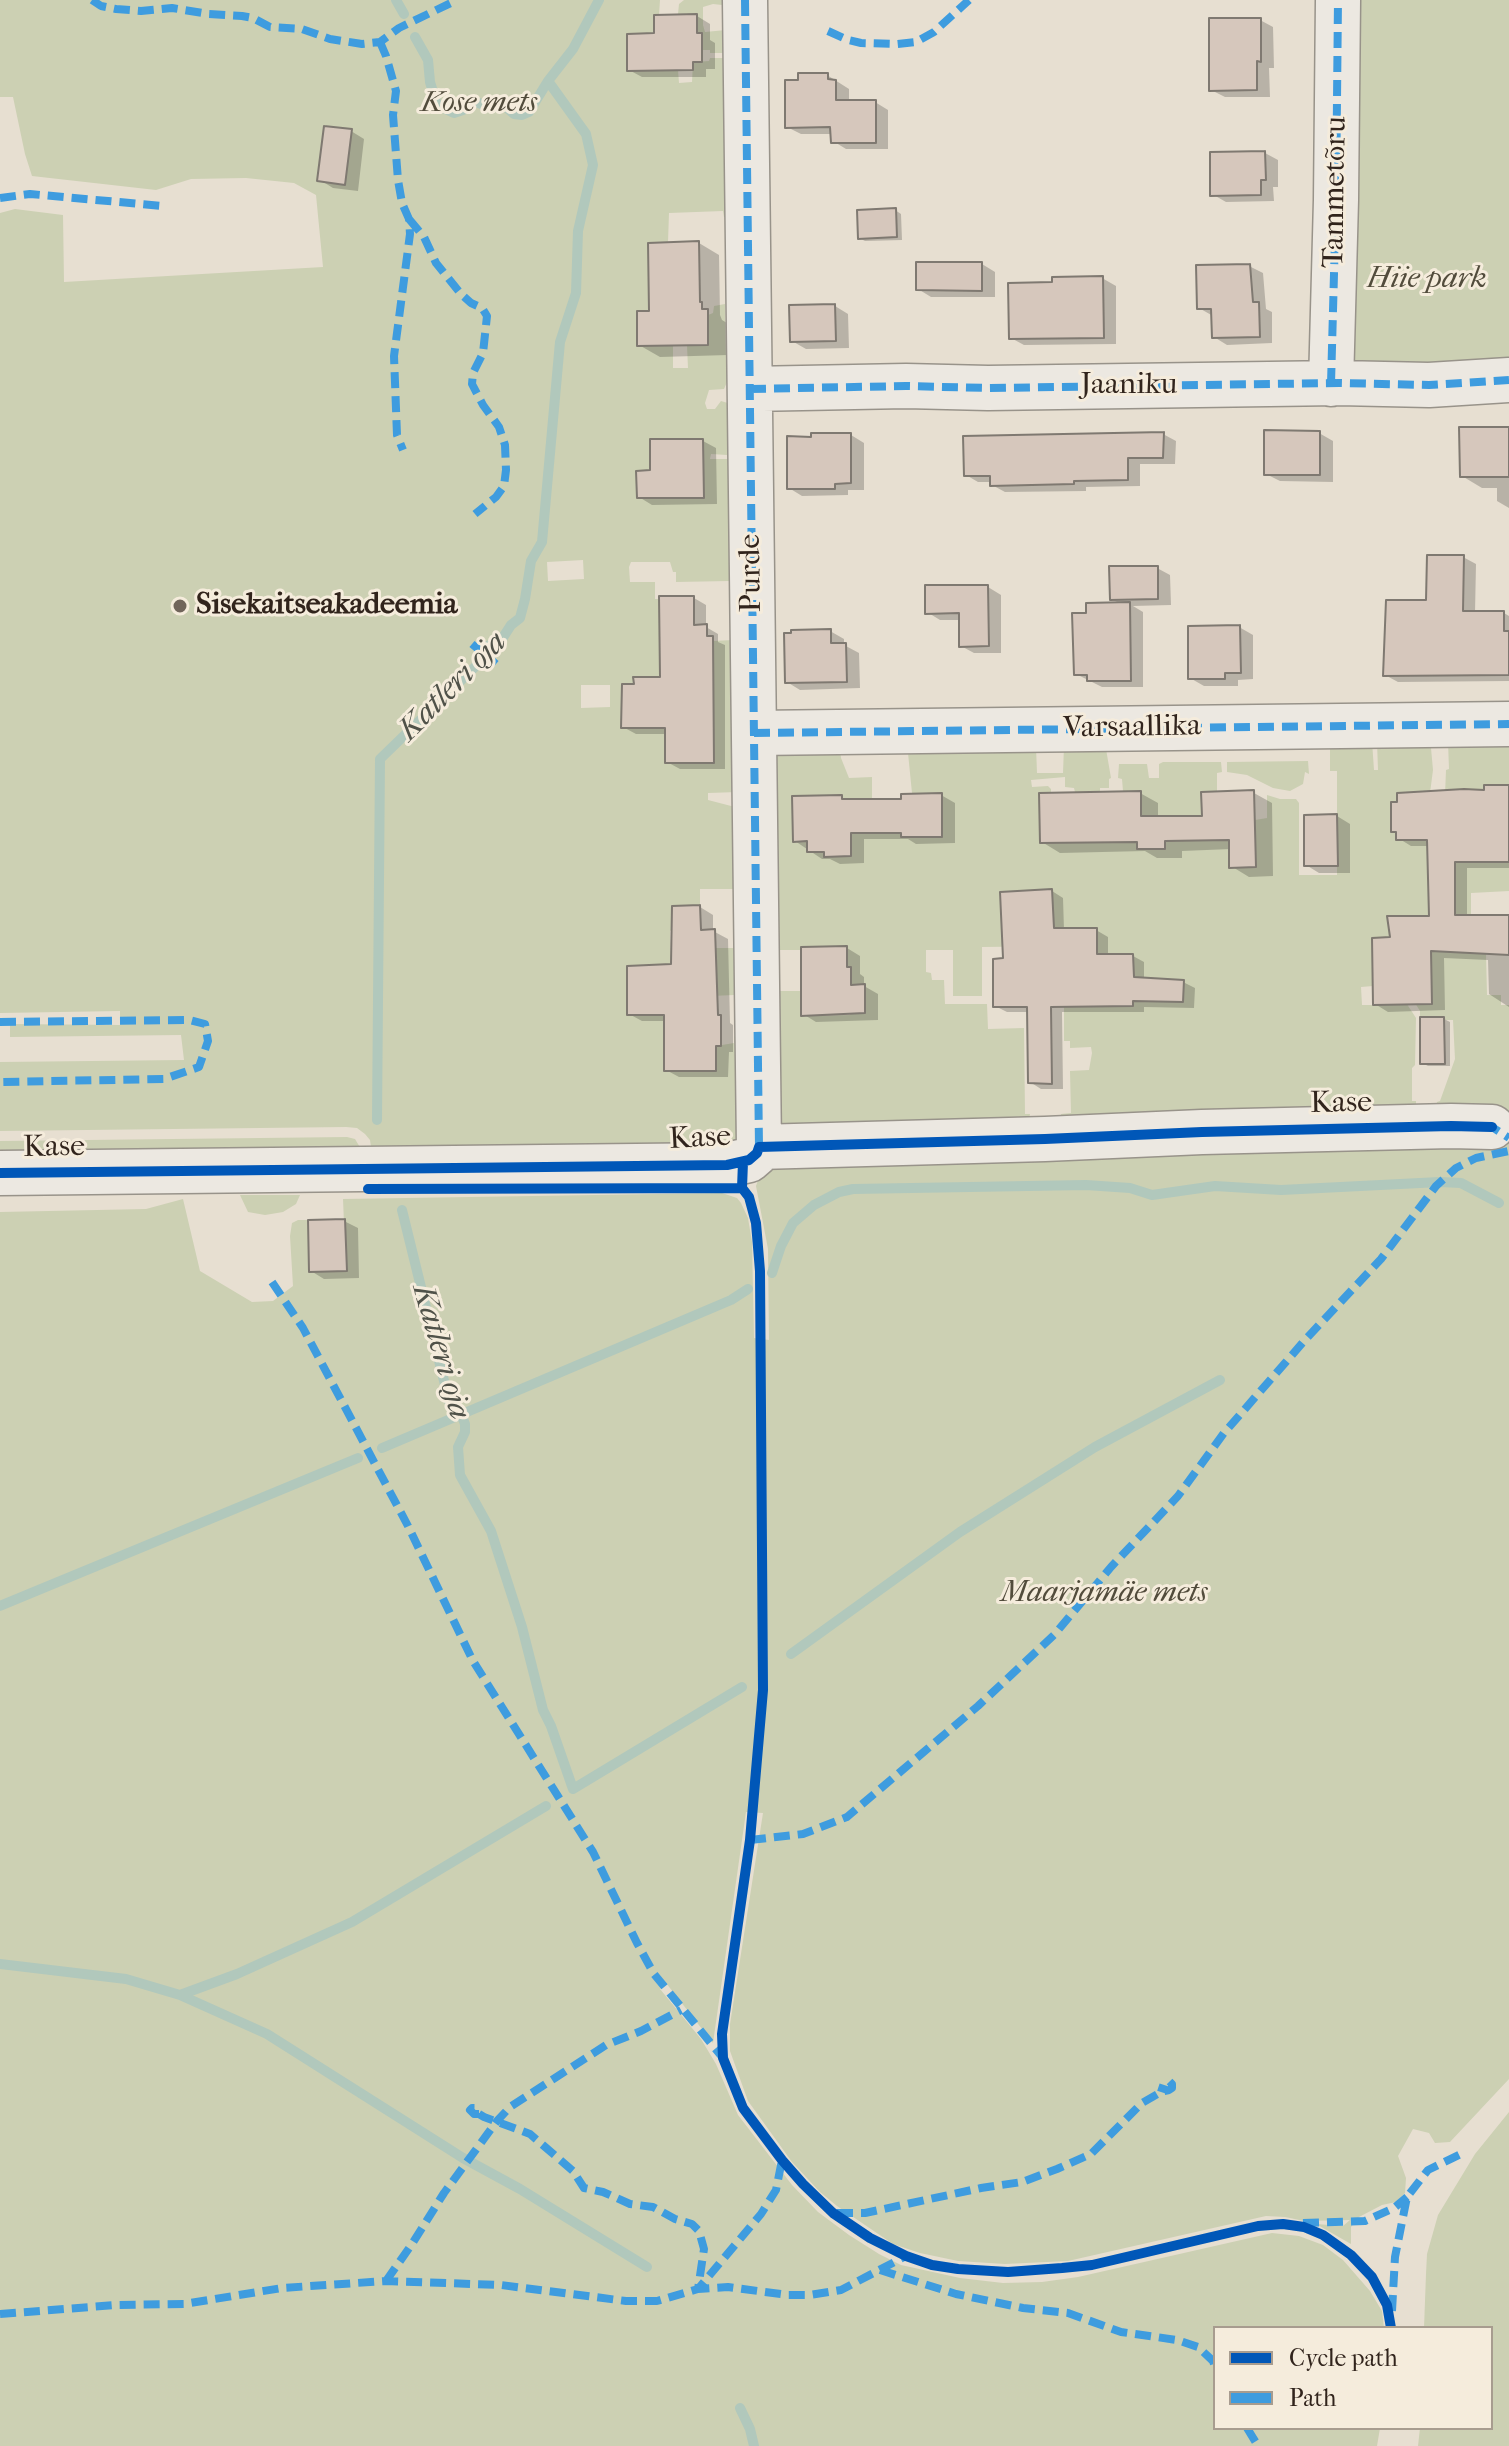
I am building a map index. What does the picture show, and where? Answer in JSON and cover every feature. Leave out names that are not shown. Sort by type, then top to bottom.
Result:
[{"type":"street","name":"Purde","points":[[745,0],[759,1147]]},
{"type":"street","name":"Tammetõru","points":[[1331,384],[1338,0]]},
{"type":"street","name":"Jaaniku","points":[[750,389],[1429,385],[1509,380]]},
{"type":"street","name":"Varsaallika","points":[[754,733],[1509,724]]},
{"type":"street","name":"Kase","points":[[0,1173],[727,1165],[749,1160],[759,1147],[1202,1132],[1492,1127]]},
{"type":"green space","name":"Kose mets","points":[[0,0],[660,0],[659,15],[654,15],[654,33],[627,34],[627,71],[678,70],[679,83],[692,82],[693,62],[725,58],[727,217],[724,217],[723,211],[669,213],[668,242],[648,243],[649,311],[637,312],[637,346],[673,346],[673,368],[688,368],[687,346],[708,345],[708,315],[713,313],[714,306],[725,304],[726,365],[734,366],[724,389],[709,390],[705,403],[707,409],[715,409],[721,401],[731,404],[735,416],[727,417],[727,455],[711,454],[710,459],[735,459],[731,599],[729,581],[676,582],[676,572],[673,572],[670,562],[631,562],[629,567],[630,582],[655,582],[655,599],[659,599],[660,677],[634,677],[634,708],[713,641],[733,640],[738,792],[708,793],[708,800],[735,807],[737,901],[733,903],[733,889],[700,889],[700,905],[672,906],[670,931],[671,964],[717,976],[716,948],[734,948],[734,995],[712,996],[676,1052],[664,1052],[664,1071],[716,1071],[716,1046],[734,1043],[734,1036],[743,1040],[738,1144],[372,1153],[370,1140],[365,1134],[357,1128],[346,1127],[0,1131],[0,1062],[184,1060],[181,1035],[10,1037],[10,1024],[120,1025],[120,1011],[0,1013],[0,213],[15,209],[63,215],[64,282],[323,267],[316,195],[294,183],[246,178],[191,179],[156,190],[32,176],[13,97],[0,97]],"holes":[[[583,560],[584,579],[548,581],[547,562]],[[581,685],[610,685],[610,707],[581,708]]]},
{"type":"green space","points":[[684,0],[722,0],[722,5],[703,7],[703,25],[705,32],[726,30],[726,53],[702,50],[702,33],[697,33],[697,14],[678,14],[679,4]]},
{"type":"green space","name":"Hiie park","points":[[1349,0],[1509,0],[1509,370],[1353,370]]},
{"type":"green space","name":"Maarjamäe mets","points":[[1509,739],[1509,785],[1484,785],[1509,862],[1509,891],[1471,893],[1471,915],[1479,953],[1486,954],[1487,995],[1501,995],[1501,1005],[1509,1005],[1509,2079],[1450,2142],[1435,2143],[1429,2133],[1413,2129],[1398,2156],[1406,2178],[1405,2193],[1396,2202],[1382,2205],[1359,2217],[1351,2227],[1351,2244],[1316,2224],[1343,2226],[1350,2220],[1304,2221],[1266,2216],[1068,2261],[1005,2264],[958,2261],[893,2244],[837,2206],[792,2162],[748,2101],[730,2051],[730,2024],[763,1813],[746,1812],[713,2043],[666,1983],[660,1989],[701,2039],[716,2064],[738,2115],[792,2185],[818,2212],[849,2235],[901,2265],[960,2278],[1003,2283],[1042,2282],[1078,2277],[1272,2233],[1299,2236],[1323,2245],[1343,2260],[1370,2291],[1382,2311],[1384,2326],[1213,2326],[1213,2430],[1380,2430],[1377,2446],[0,2446],[0,1212],[146,1209],[183,1199],[200,1271],[252,1302],[273,1301],[293,1286],[290,1236],[292,1223],[298,1220],[308,1220],[309,1272],[346,1271],[343,1199],[722,1193],[737,1198],[748,1218],[752,1242],[754,1338],[769,1340],[768,1249],[756,1186],[772,1166],[1436,1106],[1455,1059],[1453,1020],[1420,1017],[1420,1011],[1408,992],[1432,991],[1431,937],[1372,938],[1373,986],[1361,987],[1362,1005],[1405,1001],[1416,1018],[1412,1101],[1416,1101],[1416,1106],[1062,1131],[1061,1114],[1071,1113],[1070,1071],[1089,1070],[1092,1053],[1091,1047],[1070,1048],[1070,1041],[1064,1041],[1064,946],[982,947],[982,996],[953,996],[953,950],[926,950],[926,972],[931,973],[932,980],[944,980],[945,1004],[987,1004],[988,1029],[1024,1028],[1025,1114],[1030,1114],[1028,1124],[774,1126],[777,991],[801,991],[801,1016],[865,1013],[865,985],[851,985],[847,946],[777,950],[775,755],[840,749],[849,778],[872,777],[872,798],[902,837],[941,837],[942,793],[912,793],[908,753],[1036,747],[1037,773],[1063,773],[1064,746],[1106,749],[1111,778],[1109,788],[1100,788],[1100,792],[1075,792],[1074,788],[1065,787],[1065,777],[1031,780],[1032,787],[1048,786],[1051,789],[1051,792],[1039,793],[1040,843],[1137,842],[1137,849],[1141,791],[1123,791],[1122,779],[1118,778],[1119,764],[1147,764],[1149,778],[1159,778],[1159,764],[1163,762],[1221,762],[1222,772],[1217,773],[1217,792],[1201,792],[1202,840],[1229,840],[1229,867],[1256,867],[1255,820],[1267,818],[1267,795],[1296,799],[1299,803],[1299,875],[1337,875],[1337,771],[1330,771],[1330,745],[1372,741],[1374,770],[1378,770],[1377,742],[1428,740],[1433,770],[1430,793],[1397,793],[1397,802],[1391,802],[1391,831],[1396,832],[1396,840],[1427,840],[1455,873],[1445,795],[1446,770],[1449,769],[1448,742]]},
{"type":"green space","points":[[1308,761],[1309,774],[1305,772],[1303,784],[1290,791],[1273,788],[1247,775],[1227,772],[1227,762]]},
{"type":"green space","points":[[355,1139],[361,1149],[0,1157],[0,1141]]},
{"type":"green space","points":[[240,1195],[300,1195],[296,1204],[283,1212],[265,1215],[248,1212]]},
{"type":"green space","points":[[1509,2112],[1509,2446],[1418,2446],[1420,2430],[1493,2430],[1493,2326],[1424,2326],[1427,2254],[1438,2215],[1475,2154]]},
{"type":"building","points":[[697,14],[697,33],[702,33],[702,62],[693,62],[693,70],[627,71],[627,34],[654,33],[654,15]]},
{"type":"building","points":[[1209,18],[1261,18],[1261,62],[1257,61],[1257,90],[1209,91]]},
{"type":"building","points":[[798,73],[828,73],[828,79],[836,80],[836,100],[876,100],[876,143],[831,143],[830,127],[785,128],[785,80],[798,80]]},
{"type":"building","points":[[324,126],[352,129],[345,185],[317,181]]},
{"type":"building","points":[[1265,151],[1266,180],[1261,180],[1261,195],[1210,196],[1210,152]]},
{"type":"building","points":[[896,208],[897,237],[858,239],[857,210]]},
{"type":"building","points":[[699,241],[700,302],[702,309],[708,309],[708,345],[637,346],[637,311],[649,311],[648,243]]},
{"type":"building","points":[[916,262],[982,262],[982,291],[916,290]]},
{"type":"building","points":[[1250,264],[1253,302],[1259,302],[1260,337],[1212,338],[1211,309],[1197,309],[1196,265]]},
{"type":"building","points":[[1103,276],[1104,338],[1009,339],[1008,283],[1052,282],[1052,277]]},
{"type":"building","points":[[835,304],[836,341],[790,342],[789,305]]},
{"type":"building","points":[[1459,427],[1509,427],[1509,477],[1460,477]]},
{"type":"building","points":[[1264,430],[1320,431],[1320,475],[1264,475]]},
{"type":"building","points":[[1164,432],[1163,458],[1128,458],[1128,480],[990,486],[990,476],[964,476],[963,436]]},
{"type":"building","points":[[811,433],[851,433],[851,483],[835,484],[835,489],[787,489],[787,436],[811,437]]},
{"type":"building","points":[[650,439],[703,439],[704,498],[637,498],[636,471],[650,470]]},
{"type":"building","points":[[1427,555],[1464,555],[1463,611],[1504,611],[1504,631],[1509,631],[1509,675],[1383,676],[1386,600],[1426,600]]},
{"type":"building","points":[[1109,566],[1158,566],[1158,599],[1110,600]]},
{"type":"building","points":[[925,585],[988,585],[989,646],[959,647],[959,613],[925,614]]},
{"type":"building","points":[[659,596],[694,596],[694,625],[707,624],[707,636],[713,636],[714,763],[665,763],[665,728],[621,728],[622,684],[634,684],[633,677],[660,677]]},
{"type":"building","points":[[1130,602],[1131,681],[1087,681],[1087,675],[1074,675],[1072,613],[1086,613],[1086,603]]},
{"type":"building","points":[[1240,625],[1241,673],[1225,673],[1225,679],[1188,679],[1188,626]]},
{"type":"building","points":[[831,629],[831,643],[846,643],[847,682],[785,683],[784,633]]},
{"type":"building","points":[[1484,785],[1509,785],[1509,862],[1455,862],[1455,915],[1509,915],[1509,955],[1431,951],[1432,1004],[1373,1005],[1372,938],[1390,937],[1387,916],[1429,916],[1427,840],[1396,840],[1396,832],[1391,832],[1391,802],[1397,802],[1397,793],[1484,790]]},
{"type":"building","points":[[1254,790],[1256,867],[1229,868],[1229,840],[1165,841],[1165,849],[1137,849],[1137,842],[1040,843],[1039,793],[1141,791],[1141,816],[1202,816],[1201,792]]},
{"type":"building","points":[[942,793],[942,837],[851,833],[851,856],[824,857],[824,852],[807,852],[807,841],[793,842],[792,796],[901,799],[901,794]]},
{"type":"building","points":[[1337,814],[1338,866],[1304,866],[1304,815]]},
{"type":"building","points":[[1052,889],[1054,928],[1097,928],[1097,954],[1133,954],[1134,977],[1184,980],[1183,1002],[1133,1001],[1133,1006],[1051,1007],[1052,1084],[1028,1083],[1027,1007],[993,1007],[993,959],[1003,958],[1000,892]]},
{"type":"building","points":[[700,905],[701,930],[715,929],[718,1015],[721,1015],[721,1046],[716,1046],[716,1071],[664,1071],[664,1015],[627,1015],[627,966],[671,964],[672,906]]},
{"type":"building","points":[[847,946],[851,985],[865,984],[865,1013],[801,1016],[801,947]]},
{"type":"building","points":[[1420,1017],[1444,1017],[1445,1064],[1420,1064]]},
{"type":"building","points":[[345,1219],[347,1271],[309,1272],[308,1220]]},
{"type":"waterway","points":[[396,0],[404,14]]},
{"type":"waterway","points":[[415,37],[428,60],[437,105],[454,113],[476,102],[489,107],[506,107],[514,114],[522,115],[529,112],[573,49],[599,0]]},
{"type":"waterway","name":"Katleri oja","points":[[377,1120],[380,759],[477,665],[482,649],[502,639],[520,618],[531,561],[542,542],[560,342],[576,293],[578,231],[593,165],[586,134],[548,81]]},
{"type":"waterway","points":[[772,1273],[793,1223],[814,1205],[839,1192],[853,1189],[1086,1185],[1130,1188],[1152,1195],[1215,1186],[1281,1190],[1440,1182],[1461,1183],[1499,1203]]},
{"type":"waterway","name":"Katleri oja","points":[[402,1210],[449,1401],[461,1414],[465,1424],[458,1447],[460,1475],[491,1531],[522,1627],[543,1710],[573,1789],[742,1687]]},
{"type":"waterway","points":[[382,1448],[731,1300],[748,1289]]},
{"type":"waterway","points":[[791,1654],[960,1532],[1095,1447],[1220,1380]]},
{"type":"waterway","points":[[0,1606],[358,1458]]},
{"type":"waterway","points":[[0,1964],[126,1979],[180,1995],[237,1974],[352,1922],[546,1806]]},
{"type":"waterway","points":[[180,1995],[267,2034],[463,2158],[647,2267]]},
{"type":"waterway","points":[[740,2408],[754,2446]]},
{"type":"marked path","points":[[92,0],[101,6],[116,9],[141,11],[172,8],[242,16],[270,27],[302,29],[330,39],[362,44],[380,42],[399,28],[457,0]]},
{"type":"marked path","points":[[745,0],[759,1147]]},
{"type":"marked path","points":[[828,31],[861,43],[916,42],[934,32],[969,0]]},
{"type":"marked path","points":[[1331,384],[1338,0]]},
{"type":"marked path","points":[[380,42],[396,91],[393,115],[398,180],[410,234],[394,356],[397,435],[403,450]]},
{"type":"marked path","points":[[0,198],[30,194],[163,206]]},
{"type":"marked path","points":[[409,219],[424,237],[436,263],[461,294],[482,308],[487,316],[483,353],[473,373],[472,384],[499,427],[505,445],[506,470],[504,486],[475,514]]},
{"type":"marked path","points":[[750,389],[1339,383],[1429,385],[1509,380]]},
{"type":"marked path","points":[[472,644],[496,664]]},
{"type":"marked path","points":[[754,733],[1509,724]]},
{"type":"marked path","points":[[0,1022],[190,1020],[205,1024],[208,1041],[199,1067],[164,1079],[0,1082]]},
{"type":"marked path","points":[[1484,1127],[1492,1127],[1509,1138]]},
{"type":"marked path","points":[[750,1840],[803,1834],[847,1817],[978,1706],[1054,1635],[1111,1567],[1178,1496],[1224,1433],[1381,1259],[1436,1186],[1456,1168],[1476,1158],[1509,1151]]},
{"type":"marked path","points":[[272,1282],[303,1328],[408,1526],[473,1661],[593,1852],[654,1974],[723,2058]]},
{"type":"marked path","points":[[386,2281],[444,2193],[510,2107],[606,2045],[681,2010]]},
{"type":"marked path","points":[[837,2213],[865,2213],[1022,2182],[1057,2169],[1091,2154],[1142,2103],[1169,2090],[1172,2084],[1169,2081],[1164,2083],[1161,2092]]},
{"type":"marked path","points":[[479,2114],[470,2110],[477,2108],[484,2117],[530,2134],[573,2171],[584,2188],[603,2192],[630,2204],[653,2207],[692,2224],[699,2231],[704,2249],[698,2289],[728,2287],[810,2295],[841,2290],[906,2256]]},
{"type":"marked path","points":[[1392,2311],[1395,2257],[1407,2197],[1428,2170],[1461,2154]]},
{"type":"marked path","points":[[0,2314],[116,2305],[184,2304],[282,2288],[386,2281],[501,2285],[626,2301],[657,2301],[698,2289],[761,2214],[776,2190],[782,2160]]},
{"type":"marked path","points":[[1303,2223],[1365,2221],[1394,2208],[1407,2197]]},
{"type":"marked path","points":[[880,2270],[956,2294],[1023,2308],[1068,2313],[1121,2332],[1177,2340],[1198,2347],[1213,2361]]},
{"type":"marked path","points":[[1248,2430],[1258,2446]]},
{"type":"cycle path","points":[[0,1173],[727,1165],[749,1160],[759,1147],[1202,1132],[1492,1127]]},
{"type":"cycle path","points":[[743,1162],[742,1188],[749,1197],[756,1223],[760,1271],[763,1690],[750,1840],[722,2034],[723,2058],[743,2108],[782,2160],[833,2213],[870,2238],[932,2265],[1008,2272],[1092,2265],[1258,2226],[1283,2224],[1304,2227],[1323,2235],[1351,2255],[1372,2277],[1387,2305],[1391,2326]]},
{"type":"cycle path","points":[[368,1189],[742,1188]]},
{"type":"place","name":"Sisekaitseakadeemia","points":[[180,606]]}]
